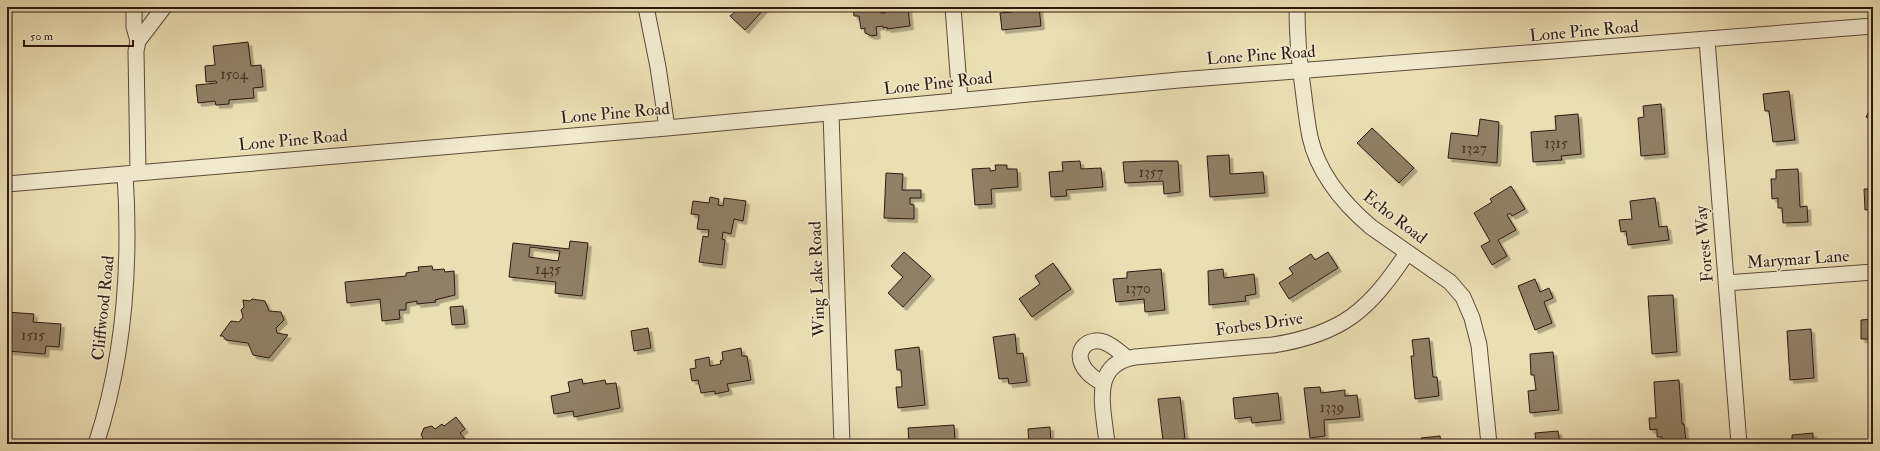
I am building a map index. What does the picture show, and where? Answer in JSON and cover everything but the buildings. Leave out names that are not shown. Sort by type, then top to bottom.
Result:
[{"type":"street","points":[[134,7],[134,27],[138,41]]},
{"type":"street","points":[[138,41],[164,7]]},
{"type":"street","points":[[646,7],[658,67],[667,128]]},
{"type":"street","points":[[953,7],[960,100]]},
{"type":"street","name":"Echo Road","points":[[1297,7],[1300,72],[1310,138],[1314,151],[1328,179],[1341,198],[1361,219],[1450,282],[1463,297],[1468,306],[1479,345],[1489,444]]},
{"type":"street","name":"Lone Pine Road","points":[[7,184],[667,128],[1172,81],[1873,26]]},
{"type":"street","name":"Forest Way","points":[[1707,40],[1739,444]]},
{"type":"street","name":"Cliffwood Road","points":[[96,444],[113,387],[119,356],[124,315],[138,41]]},
{"type":"street","name":"Wing Lake Road","points":[[831,113],[842,444]]},
{"type":"street","name":"Forbes Drive","points":[[1102,383],[1117,362],[1127,358],[1254,347],[1293,342],[1317,335],[1336,326],[1366,304],[1388,281],[1407,253]]},
{"type":"street","name":"Marymar Lane","points":[[1726,283],[1873,272]]},
{"type":"street","points":[[1107,444],[1102,383],[1094,378],[1082,363],[1079,356],[1086,343],[1096,340],[1104,342],[1127,358]]}]
